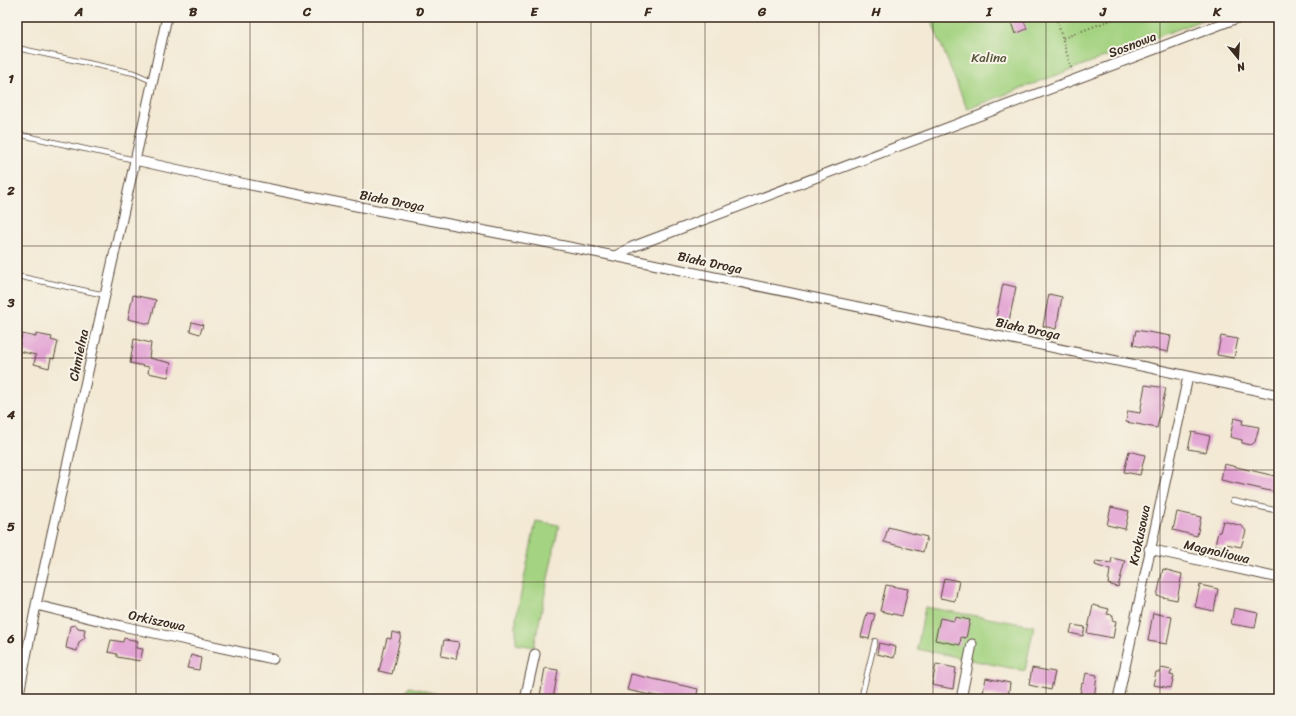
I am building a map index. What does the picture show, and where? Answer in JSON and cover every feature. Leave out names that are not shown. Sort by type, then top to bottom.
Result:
[{"type":"street","name":"Chmielna","points":[[18,699],[20,670],[36,605],[167,17]]},
{"type":"street","name":"Sosnowa","points":[[615,256],[632,247],[1240,17]]},
{"type":"street","name":"Biała Droga","points":[[135,160],[232,182],[615,256],[1279,395]]},
{"type":"street","name":"Krokusowa","points":[[1118,699],[1149,549],[1188,376]]},
{"type":"street","name":"Magnoliowa","points":[[1149,549],[1279,578]]},
{"type":"street","name":"Orkiszowa","points":[[36,605],[122,626],[273,659]]},
{"type":"street","points":[[961,699],[972,644]]},
{"type":"street","points":[[525,699],[535,654]]},
{"type":"lane","points":[[17,48],[134,73],[152,81]]},
{"type":"lane","points":[[17,134],[135,160]]},
{"type":"lane","points":[[17,276],[105,295]]},
{"type":"lane","points":[[1233,501],[1279,511]]},
{"type":"lane","points":[[861,699],[874,641]]},
{"type":"path","points":[[1056,17],[1075,79]]},
{"type":"path","points":[[1063,38],[1119,17]]},
{"type":"green space","name":"Kalina","points":[[930,17],[1210,17],[967,109]]},
{"type":"green space","points":[[536,521],[559,525],[534,647],[516,644],[516,618]]},
{"type":"green space","points":[[925,607],[1034,626],[1025,671],[917,649]]},
{"type":"green space","points":[[409,687],[457,699],[402,699]]},
{"type":"building","points":[[1023,18],[1027,29],[1015,34],[1011,22]]},
{"type":"building","points":[[1003,284],[1016,287],[1009,321],[996,318]]},
{"type":"building","points":[[1049,294],[1062,297],[1056,329],[1043,326]]},
{"type":"building","points":[[133,295],[156,300],[150,324],[128,319]]},
{"type":"building","points":[[192,322],[203,325],[200,334],[190,331]]},
{"type":"building","points":[[1136,330],[1171,336],[1168,352],[1133,345]]},
{"type":"building","points":[[22,334],[36,337],[36,334],[52,337],[51,340],[58,342],[54,359],[51,358],[49,368],[34,364],[36,355],[18,351]]},
{"type":"building","points":[[1221,336],[1238,339],[1234,358],[1217,355]]},
{"type":"building","points":[[134,339],[151,343],[149,358],[171,363],[168,377],[148,373],[149,367],[130,363]]},
{"type":"building","points":[[1145,385],[1166,388],[1157,428],[1126,422],[1128,411],[1140,413]]},
{"type":"building","points":[[1234,418],[1243,420],[1242,424],[1259,427],[1255,442],[1251,445],[1242,443],[1242,440],[1230,437]]},
{"type":"building","points":[[1192,432],[1210,436],[1206,452],[1188,449]]},
{"type":"building","points":[[1129,451],[1145,455],[1140,475],[1124,472]]},
{"type":"building","points":[[1224,464],[1279,477],[1279,493],[1221,480]]},
{"type":"building","points":[[1111,507],[1129,511],[1125,529],[1107,525]]},
{"type":"building","points":[[1177,512],[1201,517],[1197,536],[1173,530]]},
{"type":"building","points":[[1223,521],[1242,526],[1246,531],[1241,547],[1226,544],[1225,547],[1215,545],[1218,532],[1220,532]]},
{"type":"building","points":[[888,527],[927,537],[923,552],[884,542]]},
{"type":"building","points":[[1112,558],[1125,561],[1118,587],[1108,584],[1110,570],[1095,565],[1096,561],[1111,563]]},
{"type":"building","points":[[1163,569],[1182,574],[1177,600],[1157,596]]},
{"type":"building","points":[[944,578],[959,581],[955,601],[940,598]]},
{"type":"building","points":[[886,585],[908,589],[902,616],[880,611]]},
{"type":"building","points":[[1200,585],[1218,589],[1214,611],[1195,607]]},
{"type":"building","points":[[1093,605],[1109,609],[1107,614],[1113,615],[1112,620],[1116,621],[1113,638],[1087,633]]},
{"type":"building","points":[[1234,608],[1258,613],[1255,628],[1231,624]]},
{"type":"building","points":[[867,613],[875,614],[869,639],[861,637]]},
{"type":"building","points":[[1153,613],[1172,617],[1167,644],[1148,641]]},
{"type":"building","points":[[955,617],[970,620],[966,638],[961,637],[960,645],[935,640],[940,618],[954,621]]},
{"type":"building","points":[[76,625],[78,628],[85,629],[85,638],[79,642],[77,651],[66,648],[70,626]]},
{"type":"building","points":[[1072,625],[1085,627],[1083,636],[1070,633]]},
{"type":"building","points":[[392,632],[401,634],[392,674],[379,671],[387,638],[391,639]]},
{"type":"building","points":[[124,638],[138,641],[136,648],[143,649],[140,661],[117,657],[117,654],[108,652],[111,640],[123,642]]},
{"type":"building","points":[[444,640],[459,642],[456,659],[441,656]]},
{"type":"building","points":[[879,643],[896,647],[894,658],[877,654]]},
{"type":"building","points":[[191,655],[201,658],[199,670],[187,668]]},
{"type":"building","points":[[936,664],[956,668],[953,689],[932,685]]},
{"type":"building","points":[[545,668],[558,670],[553,699],[540,696]]},
{"type":"building","points":[[1032,668],[1055,672],[1051,690],[1029,685]]},
{"type":"building","points":[[1161,668],[1172,670],[1170,675],[1174,676],[1171,688],[1153,685],[1156,672],[1160,672]]},
{"type":"building","points":[[1086,673],[1097,675],[1094,699],[1079,699],[1082,683],[1084,683]]},
{"type":"building","points":[[631,674],[698,689],[696,699],[660,699],[660,697],[627,690]]},
{"type":"building","points":[[986,678],[1010,683],[1008,698],[983,693]]}]
